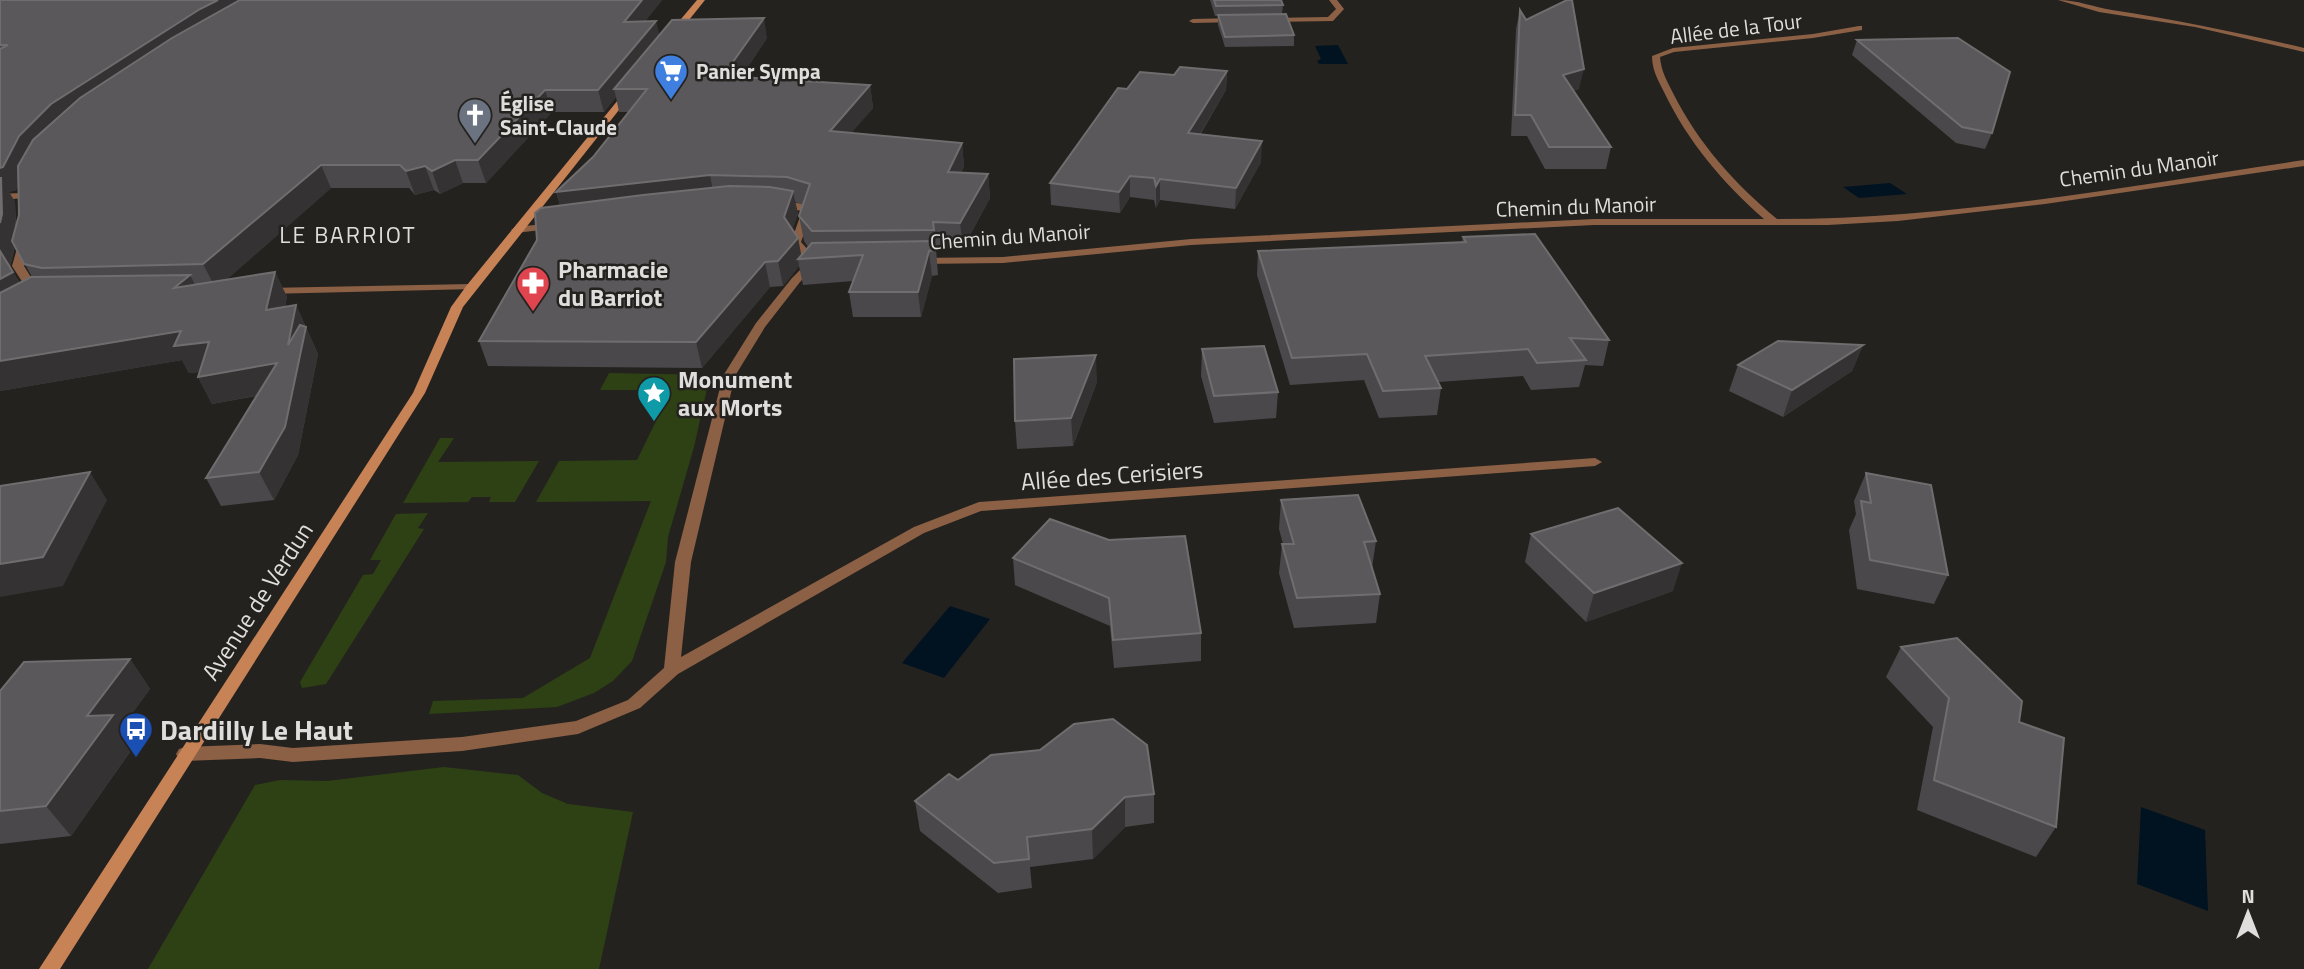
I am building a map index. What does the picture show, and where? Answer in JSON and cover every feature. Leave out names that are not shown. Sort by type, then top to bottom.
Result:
[{"type":"street","points":[[666,43],[701,0]]},
{"type":"street","points":[[1262,20],[1330,19],[1340,9],[1333,0]]},
{"type":"street","points":[[2063,0],[2099,10],[2195,24],[2304,50]]},
{"type":"street","points":[[1194,21],[1248,20]]},
{"type":"street","name":"Allée de la Tour","points":[[1774,222],[1701,148],[1679,117],[1655,69],[1656,56],[1673,50],[1813,36],[1859,28]]},
{"type":"street","name":"Avenue de Verdun","points":[[49,969],[419,393],[457,307],[634,86]]},
{"type":"street","name":"Chemin du Manoir","points":[[907,262],[1003,260],[1191,242],[1594,222],[1828,222],[1933,215],[2304,163]]},
{"type":"street","points":[[0,197],[23,190],[19,211]]},
{"type":"street","points":[[672,670],[683,562],[729,376],[760,326],[818,262],[796,242],[807,210],[795,204],[763,204]]},
{"type":"street","points":[[22,224],[25,237],[18,266],[33,293],[56,299]]},
{"type":"street","points":[[516,230],[568,224]]},
{"type":"street","points":[[250,291],[471,287]]},
{"type":"street","points":[[23,307],[42,297]]},
{"type":"street","name":"Allée des Cerisiers","points":[[185,754],[260,751],[293,755],[461,744],[578,727],[634,704],[672,670],[919,530],[979,507],[1595,462]]},
{"type":"green space","points":[[609,373],[710,375],[694,447],[668,537],[666,562],[632,661],[613,681],[594,693],[557,707],[429,714],[433,701],[523,698],[590,658],[651,501],[536,502],[559,461],[637,460],[659,415],[654,415],[666,390],[600,390]]},
{"type":"green space","points":[[440,438],[454,438],[438,462],[539,461],[515,502],[489,502],[491,497],[472,497],[468,502],[403,503]]},
{"type":"green space","points":[[428,513],[418,528],[424,529],[326,684],[302,688],[300,682],[363,575],[373,574],[381,560],[370,560],[396,514]]},
{"type":"green space","points":[[444,767],[518,775],[542,793],[568,804],[633,812],[599,969],[148,969],[255,785],[280,780],[327,781]]},
{"type":"water","points":[[1338,45],[1348,64],[1319,64],[1317,61],[1321,59],[1315,46]]},
{"type":"water","points":[[1890,183],[1907,194],[1859,198],[1843,187]]},
{"type":"water","points":[[950,606],[990,619],[944,678],[902,663]]},
{"type":"water","points":[[2141,807],[2205,830],[2208,911],[2137,884]]},
{"type":"building","points":[[0,0],[218,0],[51,104],[19,136],[0,168],[0,49],[8,45],[0,45]]},
{"type":"building","points":[[240,0],[642,0],[624,22],[656,21],[598,90],[545,90],[478,160],[455,160],[432,171],[425,166],[406,171],[400,165],[321,165],[203,264],[42,268],[24,264],[12,241],[19,215],[18,166],[33,140],[80,98],[172,38]]},
{"type":"building","points":[[1214,0],[1281,0],[1283,5],[1216,6]]},
{"type":"building","points":[[1572,0],[1584,69],[1563,75],[1611,147],[1549,147],[1531,115],[1515,115],[1520,10],[1526,20]]},
{"type":"building","points":[[1286,14],[1294,35],[1225,37],[1218,15]]},
{"type":"building","points":[[764,18],[723,76],[870,85],[830,131],[962,143],[948,172],[988,174],[960,223],[933,222],[934,230],[812,231],[799,216],[810,184],[787,177],[710,175],[556,192],[593,157],[647,89],[614,89],[672,20]]},
{"type":"building","points":[[1958,38],[2010,72],[1992,133],[1962,127],[1857,40]]},
{"type":"building","points":[[1180,67],[1227,71],[1188,133],[1262,141],[1236,188],[1160,179],[1156,186],[1154,178],[1130,176],[1119,192],[1050,183],[1118,88],[1127,89],[1140,72],[1174,75]]},
{"type":"building","points":[[0,178],[2,214],[0,223]]},
{"type":"building","points":[[729,186],[770,187],[793,191],[784,217],[798,238],[778,261],[765,262],[696,342],[479,341],[537,240],[535,213],[541,208]]},
{"type":"building","points":[[1535,234],[1609,340],[1570,338],[1586,360],[1537,363],[1528,349],[1425,356],[1441,388],[1383,391],[1367,354],[1292,358],[1258,251],[1466,242],[1463,237]]},
{"type":"building","points":[[934,241],[935,250],[929,251],[918,292],[849,292],[863,255],[798,259],[812,243]]},
{"type":"building","points":[[0,251],[13,272],[0,279]]},
{"type":"building","points":[[275,272],[266,310],[296,305],[288,345],[300,325],[306,327],[285,427],[259,472],[206,478],[277,363],[198,377],[209,342],[174,346],[181,331],[0,361],[0,293],[31,277],[190,275],[174,288]]},
{"type":"building","points":[[1778,341],[1863,345],[1792,390],[1738,365]]},
{"type":"building","points":[[1264,346],[1278,392],[1214,396],[1202,349]]},
{"type":"building","points":[[1096,355],[1071,418],[1015,421],[1014,359]]},
{"type":"building","points":[[90,472],[43,557],[0,564],[0,486]]},
{"type":"building","points":[[1866,473],[1931,485],[1948,575],[1870,560],[1861,501],[1871,503]]},
{"type":"building","points":[[1358,495],[1376,541],[1364,542],[1380,594],[1297,598],[1282,544],[1294,544],[1281,500]]},
{"type":"building","points":[[1618,508],[1682,563],[1594,593],[1531,534]]},
{"type":"building","points":[[1050,519],[1109,540],[1185,536],[1201,633],[1113,640],[1109,598],[1013,558]]},
{"type":"building","points":[[1957,638],[2022,701],[2019,722],[2064,738],[2056,827],[1934,780],[1949,698],[1901,647]]},
{"type":"building","points":[[130,659],[87,716],[113,715],[46,806],[0,811],[0,691],[24,662]]},
{"type":"building","points":[[1113,719],[1147,745],[1154,794],[1125,797],[1092,829],[1027,837],[1029,859],[994,863],[915,801],[949,774],[958,780],[991,755],[1040,750],[1074,724]]},
{"type":"place","name":"Panier Sympa","points":[[671,101]]},
{"type":"place","name":"Église Saint-Claude","points":[[475,145]]},
{"type":"place","name":"Pharmacie du Barriot","points":[[533,313]]},
{"type":"place","name":"Monument aux Morts","points":[[654,423]]},
{"type":"place","name":"Dardilly Le Haut","points":[[136,759]]},
{"type":"district","name":"LE BARRIOT","points":[[348,234]]}]
